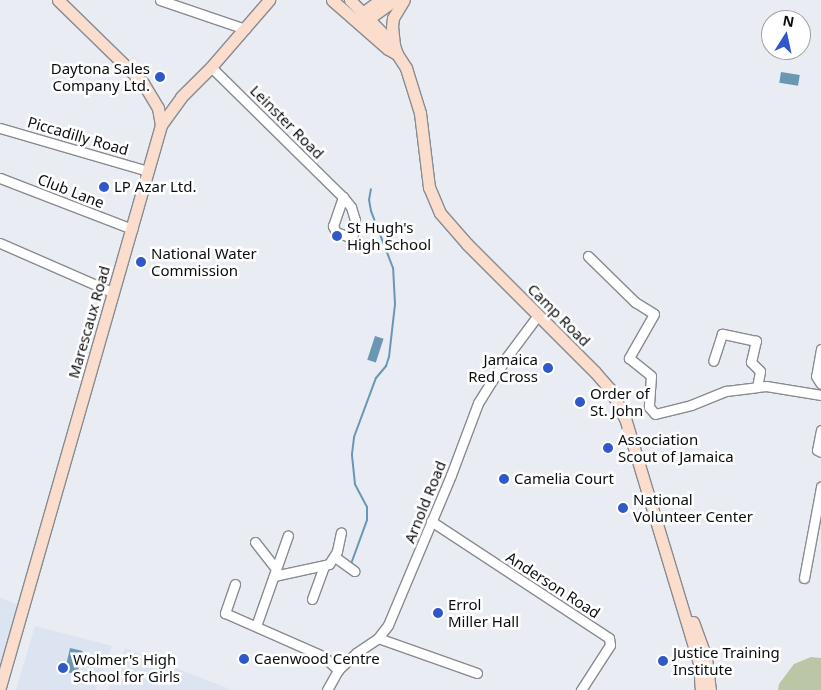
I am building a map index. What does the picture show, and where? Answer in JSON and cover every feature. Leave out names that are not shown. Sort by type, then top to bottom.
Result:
[{"type":"main road","points":[[58,0],[152,94],[166,102],[181,97]]},
{"type":"main road","name":"Marescaux Road","points":[[0,687],[161,125],[181,97],[211,67],[269,0]]},
{"type":"main road","points":[[332,0],[362,18]]},
{"type":"main road","points":[[350,0],[362,18]]},
{"type":"main road","points":[[362,18],[380,0]]},
{"type":"main road","points":[[362,18],[394,0]]},
{"type":"main road","points":[[396,50],[392,27],[394,18],[404,0]]},
{"type":"main road","name":"Camp Road","points":[[362,18],[396,50],[406,68],[420,113],[429,187],[434,202],[446,221],[610,389],[625,418],[699,663],[701,690]]},
{"type":"main road","points":[[152,94],[158,108],[161,125]]},
{"type":"main road","name":"Camp Road","points":[[684,611],[700,639],[709,671],[710,690]]},
{"type":"street","points":[[160,0],[245,29]]},
{"type":"street","name":"Leinster Road","points":[[211,67],[343,197]]},
{"type":"street","name":"Piccadilly Road","points":[[0,128],[148,171]]},
{"type":"street","name":"Club Lane","points":[[0,178],[132,229]]},
{"type":"street","points":[[0,243],[112,292]]},
{"type":"street","points":[[588,256],[635,302],[654,314],[629,358],[651,376],[649,407],[655,414],[692,405],[726,392],[757,387],[766,386],[821,395]]},
{"type":"street","name":"Arnold Road","points":[[327,690],[338,670],[356,653],[378,638],[388,625],[478,403],[506,358],[538,315]]},
{"type":"street","points":[[713,361],[722,334],[756,341],[751,362],[760,372],[757,387]]},
{"type":"street","points":[[821,349],[816,376],[821,384]]},
{"type":"street","points":[[821,430],[817,450],[821,452]]},
{"type":"street","points":[[804,578],[821,487]]},
{"type":"street","name":"Anderson Road","points":[[431,522],[609,638],[610,645],[582,688]]},
{"type":"street","points":[[275,573],[324,566],[335,557],[341,532]]},
{"type":"street","points":[[256,626],[288,534]]},
{"type":"street","points":[[255,542],[275,573]]},
{"type":"street","points":[[335,557],[354,571]]},
{"type":"street","points":[[312,599],[324,566]]},
{"type":"street","points":[[235,584],[225,613],[323,656],[338,670]]},
{"type":"street","points":[[378,638],[477,674]]},
{"type":"street","points":[[582,688],[594,690]]},
{"type":"shaded area","points":[[0,597],[18,605],[0,665]]},
{"type":"shaded area","name":"Wolmer's High School for Girls","points":[[35,626],[112,646],[96,690],[16,690]]},
{"type":"shaded area","points":[[125,648],[232,690],[108,690]]},
{"type":"green space","points":[[811,657],[821,658],[821,690],[778,690],[779,684],[794,664]]},
{"type":"water","points":[[781,72],[800,75],[798,86],[779,83]]},
{"type":"water","points":[[375,336],[384,339],[376,363],[367,360]]},
{"type":"water","points":[[70,648],[83,651],[77,674],[65,671]]},
{"type":"waterway","points":[[351,564],[367,520],[367,507],[355,484],[352,454],[354,437],[376,378],[386,366],[389,357],[395,304],[393,268],[371,211],[369,200],[371,189]]},
{"type":"place","name":"Daytona Sales Company Ltd.","points":[[160,77]]},
{"type":"place","name":"LP Azar Ltd.","points":[[104,187]]},
{"type":"place","name":"St Hugh's High School","points":[[337,236]]},
{"type":"place","name":"National Water Commission","points":[[141,262]]},
{"type":"place","name":"Jamaica Red Cross","points":[[548,368]]},
{"type":"place","name":"Order of St. John","points":[[580,402]]},
{"type":"place","name":"Association Scout of Jamaica","points":[[608,448]]},
{"type":"place","name":"Camelia Court","points":[[504,479]]},
{"type":"place","name":"National Volunteer Center","points":[[623,508]]},
{"type":"place","name":"Errol Miller Hall","points":[[438,613]]},
{"type":"place","name":"Caenwood Centre","points":[[244,659]]},
{"type":"place","name":"Justice Training Institute","points":[[663,661]]},
{"type":"place","name":"Wolmer's High School for Girls","points":[[63,668]]}]
